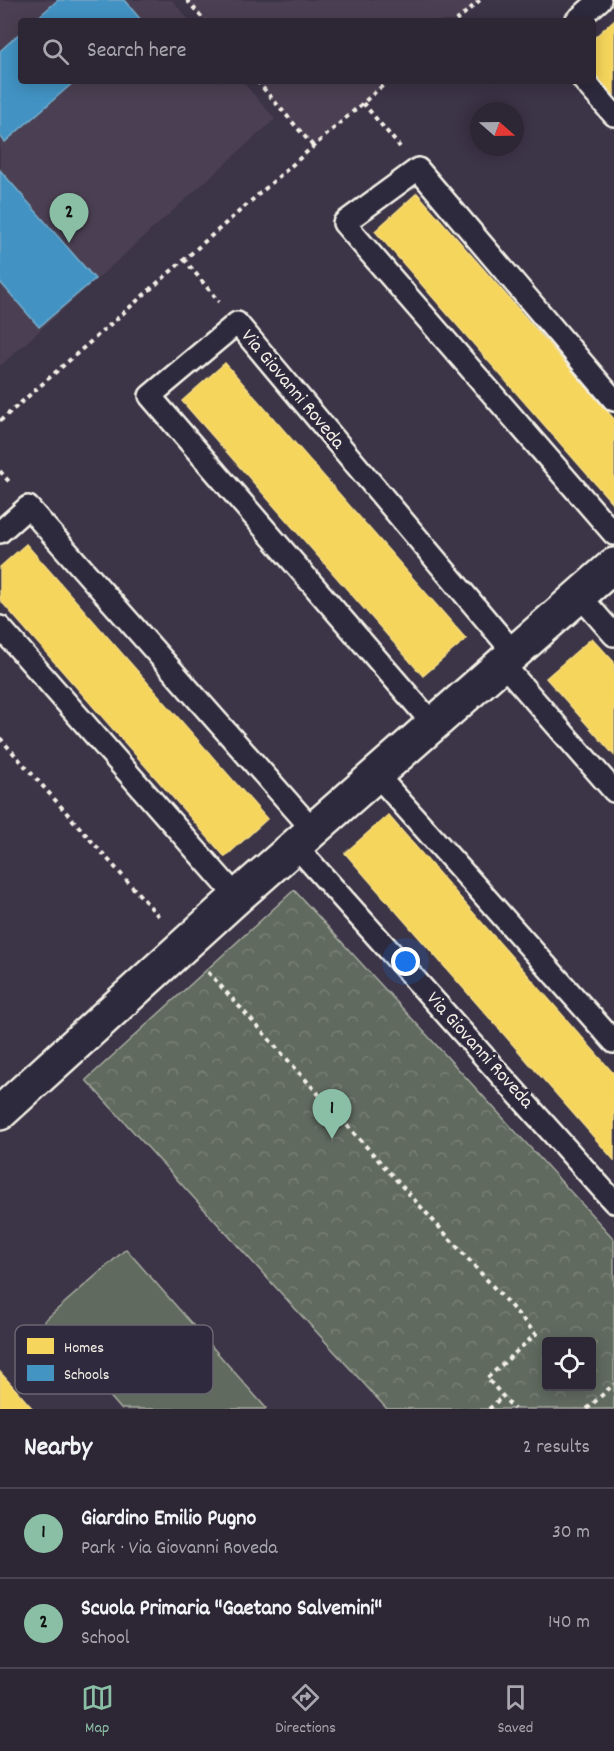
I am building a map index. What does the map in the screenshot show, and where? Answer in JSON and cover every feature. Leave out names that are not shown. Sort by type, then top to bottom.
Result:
[{"type":"street","points":[[0,1113],[237,897],[614,565]]},
{"type":"lane","points":[[579,18],[600,0]]},
{"type":"lane","points":[[587,84],[614,115]]},
{"type":"lane","points":[[614,400],[418,169],[344,223],[614,534]]},
{"type":"lane","name":"Via Giovanni Roveda","points":[[433,724],[150,396],[237,323],[614,791]]},
{"type":"lane","name":"Via Giovanni Roveda","points":[[0,532],[28,507],[304,838],[614,1202]]},
{"type":"lane","points":[[580,596],[614,635]]},
{"type":"lane","points":[[0,627],[237,897]]},
{"type":"lane","points":[[376,774],[614,1042]]},
{"type":"path","points":[[186,0],[202,18]]},
{"type":"path","points":[[459,18],[480,0]]},
{"type":"path","points":[[260,84],[314,146]]},
{"type":"path","points":[[0,421],[384,84]]},
{"type":"path","points":[[363,103],[418,169]]},
{"type":"path","points":[[184,259],[237,323]]},
{"type":"path","points":[[0,738],[536,1334],[487,1378],[514,1409]]},
{"type":"path","points":[[587,1409],[614,1384]]},
{"type":"path","points":[[489,1409],[503,1396]]},
{"type":"shaded area","points":[[0,0],[172,0],[187,18],[18,18],[18,84],[245,84],[275,119],[0,366]]},
{"type":"shaded area","points":[[187,0],[481,0],[460,18],[202,18]]},
{"type":"shaded area","points":[[260,84],[385,84],[313,146]]},
{"type":"green space","points":[[294,890],[614,1239],[614,1409],[387,1409],[86,1080]]},
{"type":"green space","points":[[126,1249],[193,1325],[48,1325],[44,1321]]},
{"type":"green space","points":[[213,1348],[266,1408],[265,1409],[121,1409],[108,1394],[213,1394]]},
{"type":"building: Homes","points":[[614,20],[614,100],[596,79],[596,36]]},
{"type":"building: Homes","points":[[417,193],[614,419],[614,505],[375,231]]},
{"type":"building: Homes","points":[[225,363],[466,639],[423,676],[182,401]]},
{"type":"building: Homes","points":[[26,544],[267,819],[225,857],[0,600],[0,567]]},
{"type":"building: Homes","points":[[592,638],[614,662],[614,755],[546,678]]},
{"type":"building: Homes","points":[[388,815],[614,1074],[614,1160],[345,853]]},
{"type":"building: Homes","points":[[0,1372],[15,1389],[15,1394],[20,1394],[33,1409],[0,1409]]},
{"type":"building: Schools","points":[[58,0],[124,0],[139,18],[37,18]]},
{"type":"building: Schools","points":[[18,35],[18,84],[72,84],[5,142],[0,136],[0,51]]},
{"type":"building: Schools","points":[[0,170],[95,279],[39,327],[0,282]]},
{"type":"place","name":"Scuola Primaria \"Gaetano Salvemini\"","points":[[69,243]]},
{"type":"place","name":"Giardino Emilio Pugno","points":[[332,1139]]}]
